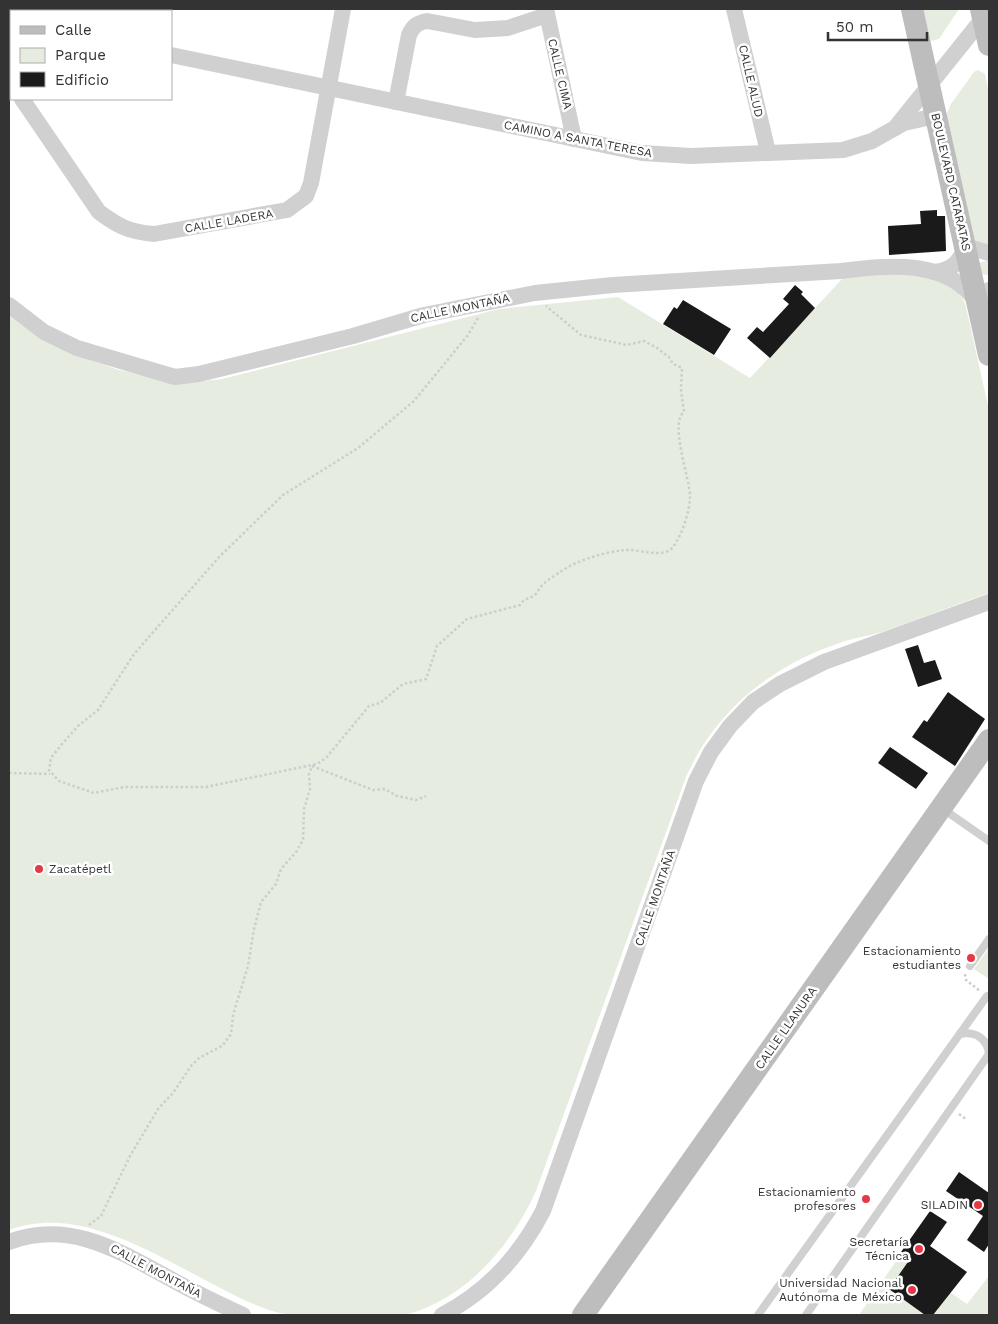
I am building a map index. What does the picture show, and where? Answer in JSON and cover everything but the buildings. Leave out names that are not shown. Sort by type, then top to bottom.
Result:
[{"type":"street","name":"CALLE LADERA","points":[[23,100],[99,212],[115,224],[132,232],[154,234],[287,210],[306,196],[311,183],[343,9]]},
{"type":"street","name":"CALLE ALUD","points":[[734,9],[768,152]]},
{"type":"street","name":"BOULEVARD CATARATAS","points":[[912,9],[965,246],[984,297],[989,355]]},
{"type":"street","points":[[396,102],[409,35],[412,27],[420,22],[427,21],[475,30],[508,28],[546,12]]},
{"type":"street","name":"CALLE CIMA","points":[[546,12],[574,139]]},
{"type":"street","name":"CAMINO A SANTA TERESA","points":[[172,55],[619,149],[666,155],[699,156],[843,150],[872,141],[895,128],[985,12]]},
{"type":"street","points":[[985,12],[989,45]]},
{"type":"street","points":[[895,128],[936,116]]},
{"type":"street","points":[[934,272],[953,266],[961,258],[965,246],[989,253]]},
{"type":"street","name":"CALLE MONTAÑA","points":[[9,305],[31,323],[60,341],[94,354],[175,377],[199,374],[238,365],[433,313],[535,293],[603,286],[900,266],[934,272],[959,283],[972,295],[984,297]]},
{"type":"street","name":"CALLE MONTAÑA","points":[[442,1315],[478,1292],[504,1268],[533,1229],[543,1211],[696,781],[720,738],[753,702],[809,668],[989,602]]},
{"type":"street","name":"CALLE LLANURA","points":[[583,1315],[989,740]]},
{"type":"street","name":"CALLE MONTAÑA","points":[[9,1242],[45,1234],[85,1237],[120,1250],[196,1292],[243,1315]]},
{"type":"lane","points":[[942,808],[989,840]]},
{"type":"lane","points":[[970,966],[989,939]]},
{"type":"lane","points":[[758,1315],[988,996]]},
{"type":"lane","points":[[806,1315],[989,1055],[986,1044],[979,1036],[967,1033],[960,1034]]},
{"type":"path","points":[[9,773],[50,774],[59,781],[94,793],[124,787],[206,787],[269,772],[312,766],[326,758],[369,706],[380,703],[403,684],[426,679],[437,646],[467,619],[520,605],[525,599],[535,596],[540,588],[561,571],[584,561],[626,550],[663,552],[674,545],[684,522],[690,497],[683,468],[678,423],[680,415],[684,412],[682,368],[673,364],[669,357],[644,341],[627,345],[581,336],[545,305]]},
{"type":"path","points":[[50,774],[51,758],[71,733],[98,710],[134,654],[196,582],[273,503],[358,448],[414,401],[468,335],[480,313]]},
{"type":"path","points":[[312,766],[373,790],[385,789],[398,796],[416,800],[426,796]]},
{"type":"path","points":[[88,1226],[101,1216],[130,1156],[158,1109],[173,1092],[191,1066],[199,1058],[222,1046],[231,1034],[233,1015],[248,966],[261,902],[276,884],[281,869],[296,852],[303,840],[304,809],[310,790],[309,774],[312,766]]},
{"type":"path","points":[[970,966],[965,974],[966,980],[988,996]]},
{"type":"green space","points":[[920,9],[959,9],[939,39],[930,41]]},
{"type":"green space","points":[[978,70],[985,74],[989,94],[989,246],[969,239],[946,115],[951,104],[974,72]]},
{"type":"green space","points":[[989,260],[989,275],[981,274],[978,263]]},
{"type":"green space","points":[[900,274],[928,278],[945,283],[960,294],[965,303],[989,410],[989,593],[882,632],[845,641],[794,662],[750,692],[714,730],[686,777],[536,1191],[514,1231],[484,1268],[448,1297],[405,1315],[382,1317],[293,1315],[266,1309],[236,1296],[173,1263],[107,1233],[74,1225],[41,1223],[9,1230],[9,315],[78,356],[119,370],[184,383],[222,379],[499,309],[618,297],[750,378],[842,279],[870,275]]},
{"type":"green space","points":[[989,948],[989,979],[974,969]]},
{"type":"green space","name":"Universidad Nacional Autónoma de México","points":[[899,1257],[967,1304],[989,1276],[989,1315],[859,1315]]},
{"type":"place","name":"Zacatépetl","points":[[39,869]]},
{"type":"place","name":"Estacionamiento estudiantes","points":[[971,958]]},
{"type":"place","name":"Estacionamiento profesores","points":[[866,1199]]},
{"type":"place","name":"SILADIN","points":[[978,1205]]},
{"type":"place","name":"Secretaría Técnica","points":[[919,1249]]},
{"type":"place","name":"Universidad Nacional Autónoma de México","points":[[912,1290]]}]
